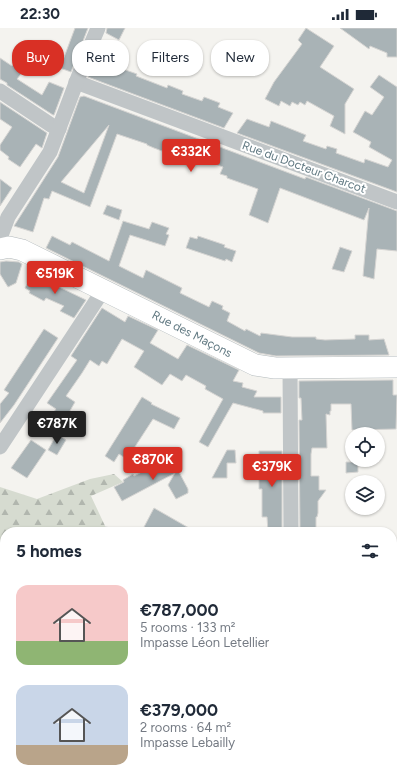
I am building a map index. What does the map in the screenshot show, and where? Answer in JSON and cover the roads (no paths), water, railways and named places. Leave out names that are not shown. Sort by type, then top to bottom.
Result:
[{"type":"main road","name":"Rue des Maçons","points":[[0,248],[9,247],[22,250],[246,361],[267,368],[397,367]]},
{"type":"street","points":[[0,238],[8,217],[50,152],[98,28]]},
{"type":"street","name":"Rue du Docteur Charcot","points":[[76,82],[397,202]]},
{"type":"street","points":[[0,91],[59,129]]},
{"type":"street","points":[[0,447],[102,290]]},
{"type":"street","points":[[290,368],[291,527]]}]
